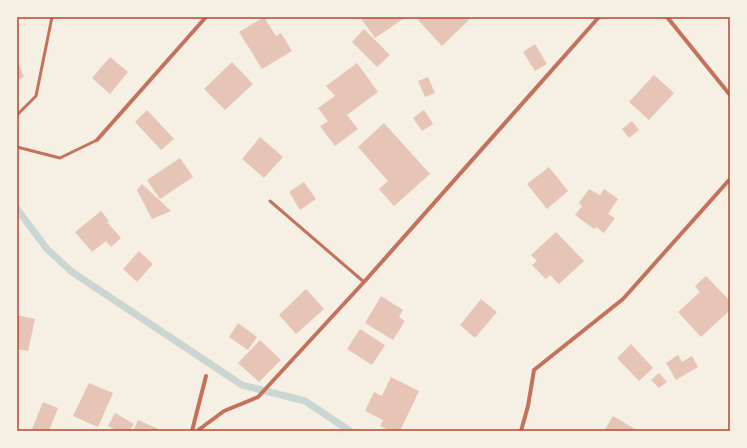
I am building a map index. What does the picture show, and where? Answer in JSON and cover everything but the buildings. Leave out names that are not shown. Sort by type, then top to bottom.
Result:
[{"type":"street","points":[[97,140],[206,17]]},
{"type":"street","points":[[668,17],[730,95]]},
{"type":"street","points":[[197,431],[224,411],[258,397],[364,282],[597,18]]},
{"type":"street","points":[[521,431],[528,406],[534,370],[623,299],[730,179]]},
{"type":"street","points":[[192,431],[206,376]]},
{"type":"lane","points":[[17,115],[36,96],[52,17]]},
{"type":"lane","points":[[17,147],[60,158],[97,140]]},
{"type":"lane","points":[[270,201],[364,282]]},
{"type":"waterway","points":[[17,209],[47,249],[72,272],[242,385],[305,401],[350,431]]}]
